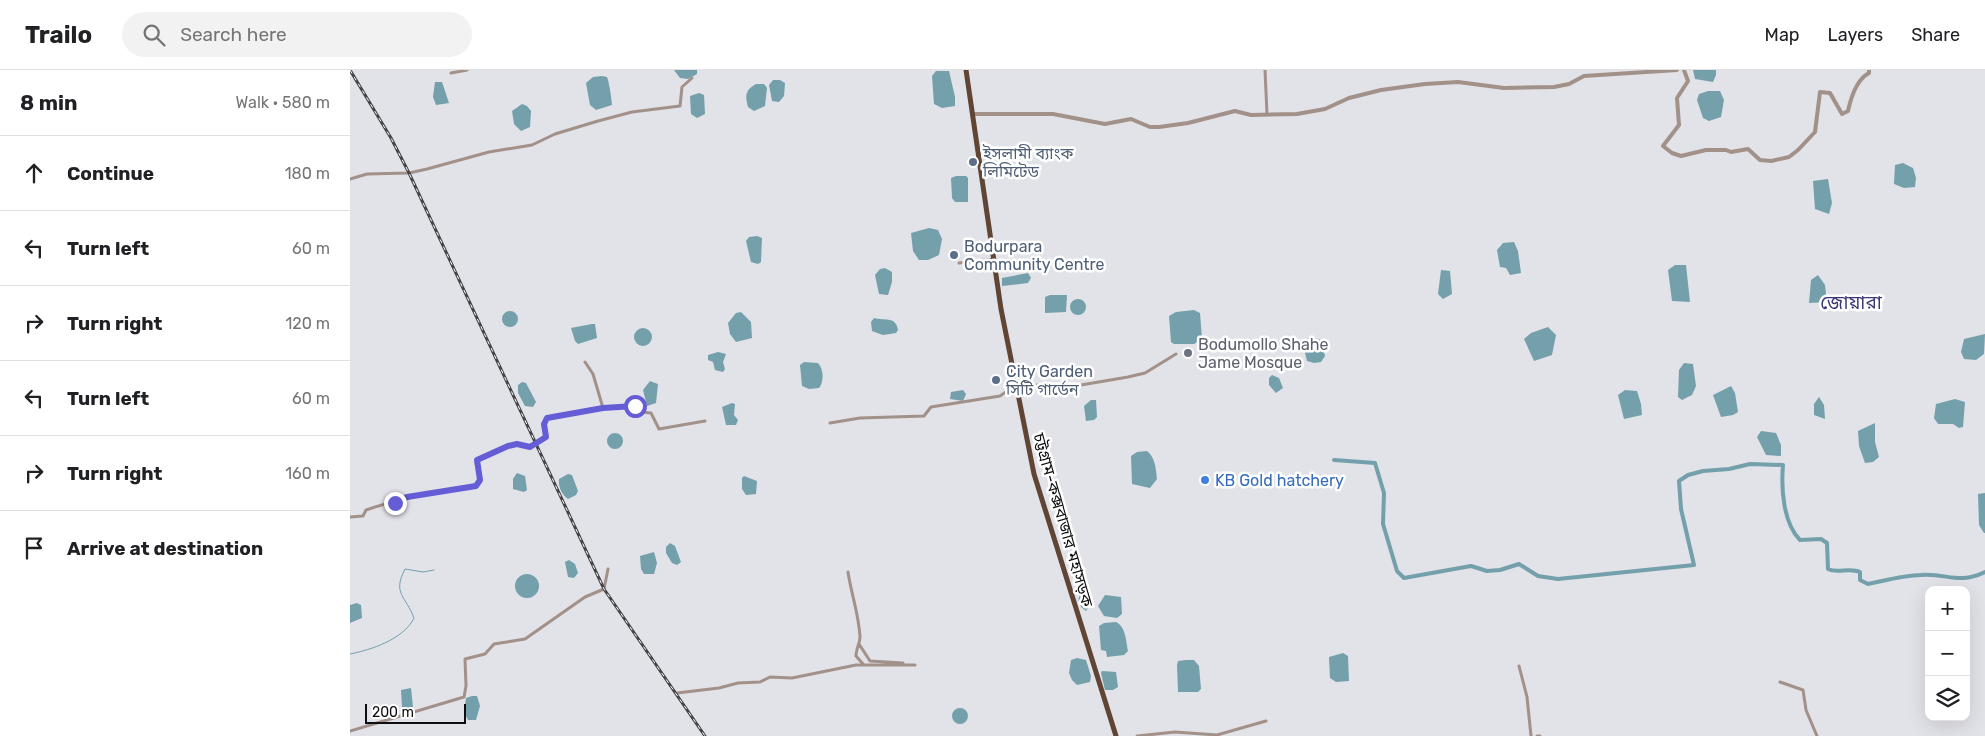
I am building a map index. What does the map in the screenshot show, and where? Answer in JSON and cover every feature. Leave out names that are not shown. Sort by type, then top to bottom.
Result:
[{"type":"highway","name":"চট্টগ্রাম-কক্সবাজার মহাসড়ক","points":[[966,70],[994,259],[1016,386],[1034,474],[1116,736]]},
{"type":"street","points":[[451,73],[467,70]]},
{"type":"street","points":[[1265,70],[1267,114]]},
{"type":"street","points":[[972,114],[1053,114],[1105,124],[1131,119],[1150,127],[1159,127],[1188,124],[1235,111],[1251,115],[1297,114],[1319,110],[1349,98],[1380,90],[1425,84],[1458,82],[1504,88],[1554,87],[1569,84],[1584,76],[1677,70]]},
{"type":"street","points":[[1684,70],[1688,81],[1677,98],[1679,124],[1663,146],[1672,153],[1681,156],[1706,150],[1726,150],[1731,152],[1748,149],[1760,160],[1771,161],[1789,156],[1815,132],[1820,92],[1830,93],[1842,114],[1848,111],[1856,87],[1863,76],[1869,73],[1869,70]]},
{"type":"street","points":[[350,179],[367,174],[409,173],[488,152],[532,145],[555,134],[632,112],[680,106],[682,87],[692,78]]},
{"type":"street","points":[[959,263],[994,259]]},
{"type":"street","points":[[830,423],[860,418],[924,416],[931,407],[1000,396],[1016,386],[1099,383],[1145,373],[1176,354]]},
{"type":"street","points":[[585,362],[594,374],[603,408]]},
{"type":"street","points":[[350,517],[363,516],[366,510],[395,503],[407,497],[476,486],[480,480],[476,463],[479,458],[508,446],[517,444],[526,447],[536,444],[546,437],[544,424],[547,418],[603,408],[635,406],[641,412],[651,413],[660,429],[705,421]]},
{"type":"street","points":[[350,731],[464,697],[466,686],[465,659],[485,654],[494,644],[524,639],[585,597],[604,589],[608,569]]},
{"type":"street","points":[[848,572],[854,594],[853,604],[860,638],[856,656],[858,661],[864,664]]},
{"type":"street","points":[[859,643],[870,661],[910,665]]},
{"type":"street","points":[[677,693],[719,688],[738,683],[760,682],[770,678],[792,678],[864,664],[915,665]]},
{"type":"street","points":[[1519,666],[1527,697],[1531,736]]},
{"type":"street","points":[[1780,682],[1804,690],[1806,710],[1817,736]]},
{"type":"street","points":[[1137,736],[1175,732],[1217,736],[1266,721]]},
{"type":"water","points":[[674,70],[697,70],[697,74],[688,79],[680,78]]},
{"type":"water","points":[[1693,70],[1716,70],[1716,75],[1713,82],[1695,79]]},
{"type":"water","points":[[936,71],[949,71],[955,97],[955,106],[942,108],[934,104],[932,76]]},
{"type":"water","points":[[602,76],[608,79],[612,105],[596,110],[590,105],[586,83],[593,77]]},
{"type":"water","points":[[773,80],[780,80],[785,83],[784,96],[779,102],[772,101],[769,85]]},
{"type":"water","points":[[435,82],[442,82],[449,103],[436,105],[433,97]]},
{"type":"water","points":[[756,84],[764,84],[767,88],[765,106],[754,111],[748,107],[746,96],[748,91]]},
{"type":"water","points":[[1708,91],[1720,91],[1724,100],[1721,117],[1709,121],[1703,118],[1697,100],[1699,94]]},
{"type":"water","points":[[699,93],[704,95],[705,114],[697,118],[691,114],[690,96]]},
{"type":"water","points":[[522,104],[531,111],[530,127],[521,131],[514,124],[512,111]]},
{"type":"water","points":[[1903,163],[1913,168],[1916,178],[1915,187],[1904,188],[1894,184],[1895,165]]},
{"type":"water","points":[[966,176],[968,178],[968,202],[955,202],[952,198],[951,178]]},
{"type":"water","points":[[1828,179],[1832,203],[1829,214],[1815,209],[1813,181]]},
{"type":"water","points":[[929,228],[938,230],[942,239],[939,255],[928,260],[919,260],[913,251],[911,233]]},
{"type":"water","points":[[757,236],[762,238],[761,262],[758,264],[751,262],[746,241],[749,237]]},
{"type":"water","points":[[1514,242],[1518,251],[1521,273],[1510,275],[1506,268],[1500,267],[1497,250],[1503,243]]},
{"type":"water","points":[[1675,265],[1686,265],[1690,302],[1672,301],[1668,270]]},
{"type":"water","points":[[885,268],[892,272],[892,282],[888,295],[879,294],[875,275],[880,269]]},
{"type":"water","points":[[1441,270],[1450,271],[1452,294],[1443,299],[1438,294]]},
{"type":"water","points":[[1028,273],[1031,278],[1028,283],[1002,286],[1002,278]]},
{"type":"water","points":[[1818,275],[1825,285],[1827,302],[1809,303],[1811,280]]},
{"type":"water","points":[[1050,295],[1067,295],[1066,312],[1045,313],[1045,297]]},
{"type":"water","points":[[1078,299],[1086,307],[1078,315],[1070,307]]},
{"type":"water","points":[[1194,310],[1200,313],[1202,339],[1194,344],[1174,344],[1171,342],[1169,316],[1176,312]]},
{"type":"water","points":[[507,311],[513,311],[518,316],[516,325],[507,327],[502,322],[502,316]]},
{"type":"water","points":[[741,312],[751,322],[752,338],[736,342],[730,334],[728,323],[736,313]]},
{"type":"water","points":[[874,318],[892,321],[898,330],[896,333],[883,335],[872,331],[871,322]]},
{"type":"water","points":[[595,324],[597,338],[578,344],[575,341],[571,328]]},
{"type":"water","points":[[1548,327],[1556,335],[1552,355],[1534,361],[1524,339],[1531,333]]},
{"type":"water","points":[[643,328],[649,331],[652,337],[649,343],[643,346],[637,343],[634,337],[637,331]]},
{"type":"water","points":[[1985,334],[1984,354],[1976,360],[1964,359],[1961,352],[1964,339]]},
{"type":"water","points":[[1311,337],[1321,340],[1325,356],[1321,362],[1307,361],[1302,341]]},
{"type":"water","points":[[718,352],[726,354],[723,362],[725,369],[723,372],[715,370],[713,362],[708,360],[708,355]]},
{"type":"water","points":[[804,362],[818,363],[820,366],[823,376],[819,388],[809,389],[802,386],[800,365]]},
{"type":"water","points":[[1684,363],[1693,364],[1696,386],[1692,395],[1682,400],[1678,397],[1679,370]]},
{"type":"water","points":[[1272,375],[1279,378],[1283,388],[1276,393],[1269,385],[1269,378]]},
{"type":"water","points":[[650,381],[658,384],[656,403],[647,406],[643,390]]},
{"type":"water","points":[[522,382],[526,383],[536,402],[533,407],[525,406],[518,393],[518,385]]},
{"type":"water","points":[[1731,386],[1735,393],[1738,412],[1721,417],[1713,395]]},
{"type":"water","points":[[963,390],[966,394],[963,401],[950,399],[951,392]]},
{"type":"water","points":[[1625,390],[1637,391],[1642,415],[1624,419],[1618,395]]},
{"type":"water","points":[[1819,397],[1824,405],[1825,419],[1814,415],[1814,404]]},
{"type":"water","points":[[1955,399],[1965,402],[1963,427],[1959,428],[1953,424],[1938,424],[1934,418],[1936,404]]},
{"type":"water","points":[[1091,400],[1096,400],[1097,417],[1094,420],[1086,421],[1084,406]]},
{"type":"water","points":[[732,403],[735,404],[734,415],[738,420],[736,425],[726,425],[722,407]]},
{"type":"water","points":[[1875,423],[1875,442],[1879,457],[1873,462],[1865,463],[1859,446],[1858,431]]},
{"type":"water","points":[[1761,431],[1776,433],[1781,445],[1781,456],[1766,455],[1757,437]]},
{"type":"water","points":[[612,433],[618,433],[623,438],[621,447],[612,449],[607,444],[607,438]]},
{"type":"water","points":[[1147,451],[1156,467],[1157,479],[1150,488],[1132,484],[1131,456],[1137,452]]},
{"type":"water","points":[[517,473],[525,476],[527,490],[524,492],[513,489],[513,479]]},
{"type":"water","points":[[568,474],[572,475],[578,491],[576,495],[568,499],[561,490],[559,479]]},
{"type":"water","points":[[744,476],[757,481],[756,494],[746,495],[742,489],[742,478]]},
{"type":"water","points":[[1985,493],[1984,533],[1979,525],[1978,494]]},
{"type":"water","points":[[670,543],[675,546],[681,562],[677,565],[672,563],[666,553],[666,547]]},
{"type":"water","points":[[654,552],[657,563],[654,574],[644,574],[641,569],[640,556]]},
{"type":"water","points":[[569,560],[575,564],[578,573],[574,578],[568,577],[565,562]]},
{"type":"water","points":[[527,574],[535,578],[539,586],[535,594],[527,598],[519,594],[515,586],[519,578]]},
{"type":"water","points":[[1080,594],[1089,594],[1090,605],[1086,611],[1078,601]]},
{"type":"water","points":[[1105,595],[1121,597],[1122,614],[1117,618],[1104,616],[1098,606]]},
{"type":"water","points":[[357,603],[361,605],[362,618],[350,623],[350,605]]},
{"type":"water","points":[[1116,622],[1124,631],[1128,651],[1124,655],[1107,657],[1106,651],[1101,650],[1099,626],[1104,623]]},
{"type":"water","points":[[1343,653],[1348,656],[1349,681],[1336,682],[1330,678],[1329,657]]},
{"type":"water","points":[[1077,658],[1086,660],[1091,676],[1090,682],[1077,685],[1072,680],[1069,673],[1071,660]]},
{"type":"water","points":[[1194,660],[1199,666],[1201,689],[1198,692],[1178,692],[1178,661]]},
{"type":"water","points":[[1102,671],[1116,672],[1118,687],[1113,690],[1105,690]]},
{"type":"water","points":[[411,688],[413,707],[405,709],[402,707],[401,690]]},
{"type":"water","points":[[477,696],[480,706],[476,720],[468,720],[464,712],[466,698]]},
{"type":"water","points":[[960,708],[966,710],[968,716],[966,722],[960,724],[954,722],[952,716],[954,710]]},
{"type":"waterway","points":[[1334,460],[1375,463],[1384,493],[1383,524],[1397,571],[1404,578],[1471,566],[1487,571],[1500,570],[1519,564],[1538,576],[1558,579],[1694,565],[1681,509],[1679,481],[1688,475],[1703,471],[1729,469],[1750,464],[1783,465],[1784,505],[1790,524],[1800,540],[1821,539],[1827,543],[1828,569],[1860,572],[1860,580],[1868,584],[1915,575],[1967,578],[1985,572]]},
{"type":"waterway","points":[[350,654],[377,646],[403,632],[414,618],[400,590],[401,577],[405,569],[423,572],[434,570]]},
{"type":"railway","points":[[350,70],[391,138],[409,173],[604,589],[705,736]]},
{"type":"place","name":"ইসলামী ব্যাংক লিমিটেড","points":[[973,162]]},
{"type":"place","name":"Bodurpara Community Centre","points":[[954,255]]},
{"type":"place","name":"Bodumollo Shahe Jame Mosque","points":[[1188,353]]},
{"type":"place","name":"City Garden সিটি গার্ডেন","points":[[996,380]]},
{"type":"place","name":"KB Gold hatchery","points":[[1205,480]]},
{"type":"district","name":"জোয়ারা","points":[[1851,302]]},
{"type":"route","points":[[395,503],[405,500],[407,497],[421,497],[476,486],[480,480],[476,463],[479,458],[508,446],[517,444],[530,447],[536,444],[546,437],[544,424],[547,418],[554,415],[575,414],[603,408],[635,406]]}]
